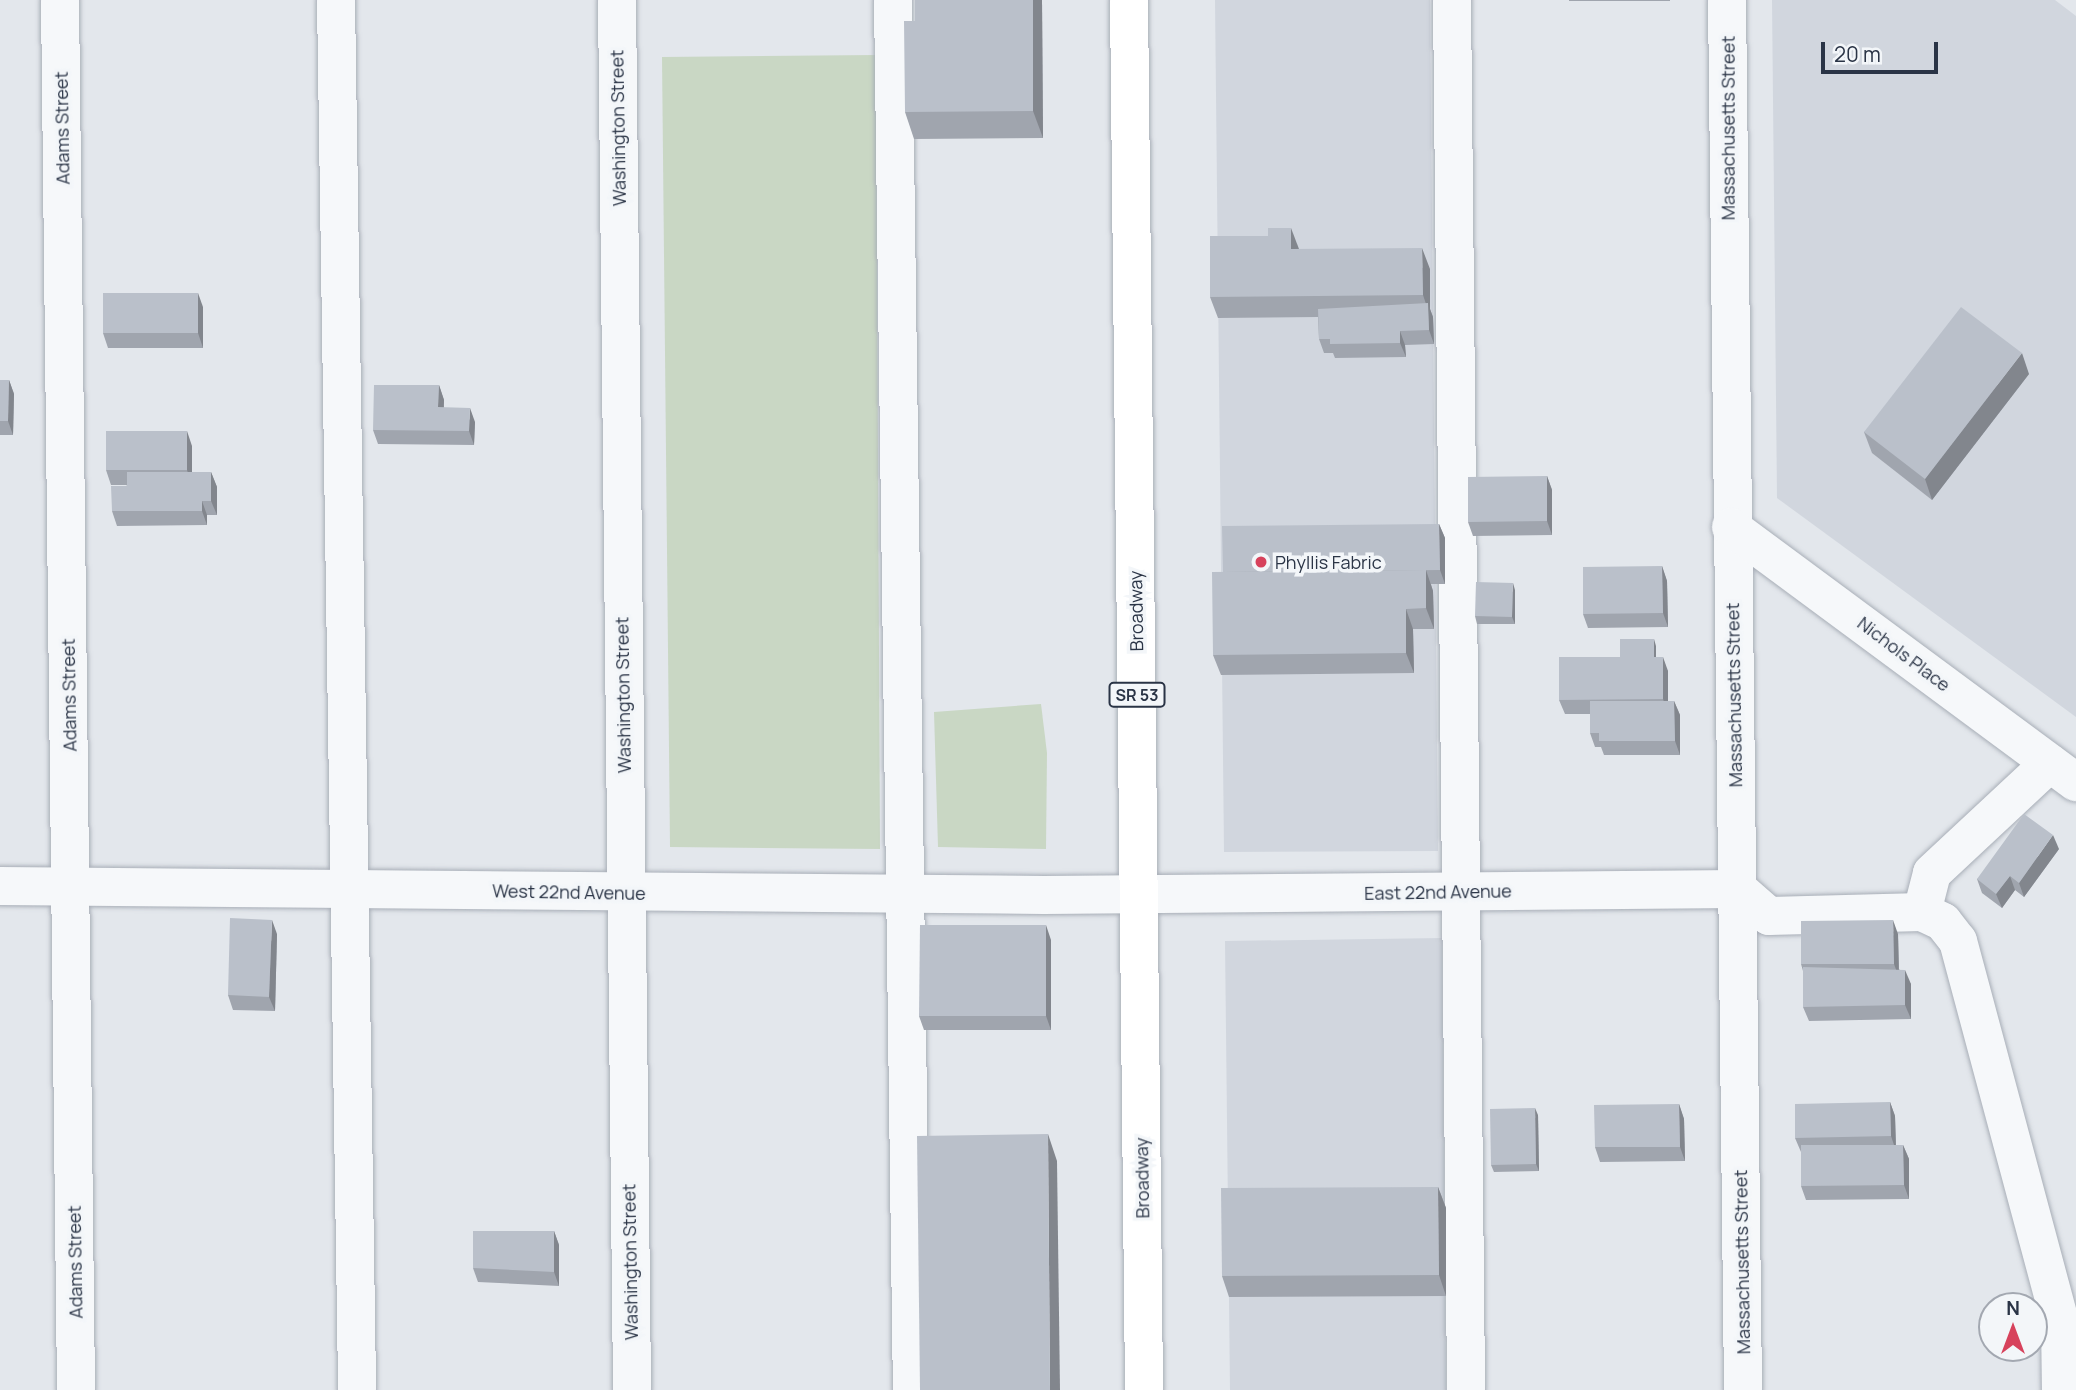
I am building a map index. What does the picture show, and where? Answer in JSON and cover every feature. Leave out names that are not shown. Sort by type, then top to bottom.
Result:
[{"type":"main road","name":"Broadway","points":[[1129,0],[1144,1390]]},
{"type":"street","name":"Adams Street","points":[[60,0],[76,1390]]},
{"type":"street","points":[[336,0],[347,888],[357,1390]]},
{"type":"street","name":"Washington Street","points":[[617,0],[632,1390]]},
{"type":"street","points":[[893,0],[912,1390]]},
{"type":"street","points":[[1452,0],[1466,1390]]},
{"type":"street","name":"Massachusetts Street","points":[[1727,0],[1743,1390]]},
{"type":"street","name":"Nichols Place","points":[[1731,527],[2063,773]]},
{"type":"street","points":[[1922,912],[1933,873],[2063,773]]},
{"type":"street","name":"West 22nd Avenue","points":[[0,886],[1139,895]]},
{"type":"street","points":[[1738,889],[1769,916],[1922,912],[1943,922],[1958,941],[2068,1321],[2061,1390]]},
{"type":"street","name":"East 22nd Avenue","points":[[1139,895],[1738,889]]},
{"type":"shaded area","points":[[1215,0],[1430,0],[1438,851],[1224,852]]},
{"type":"shaded area","points":[[1772,0],[2055,0],[2076,16],[2076,717],[1777,498]]},
{"type":"shaded area","points":[[1442,938],[1446,1390],[1230,1390],[1225,941]]},
{"type":"green space","points":[[876,55],[880,849],[670,847],[662,57]]},
{"type":"green space","points":[[1041,704],[1047,753],[1046,849],[938,847],[934,712]]},
{"type":"building","points":[[915,0],[1033,0],[1033,111],[905,112],[904,21],[915,21]]},
{"type":"building","points":[[1268,228],[1291,228],[1291,249],[1422,248],[1423,295],[1210,297],[1210,236],[1268,236]]},
{"type":"building","points":[[103,293],[198,293],[198,333],[103,333]]},
{"type":"building","points":[[1428,303],[1429,330],[1400,331],[1400,343],[1330,344],[1330,339],[1319,339],[1318,309]]},
{"type":"building","points":[[1961,307],[2022,353],[1925,479],[1864,432]]},
{"type":"building","points":[[0,380],[9,380],[8,421],[0,421]]},
{"type":"building","points":[[374,385],[439,385],[438,407],[470,408],[469,431],[373,430]]},
{"type":"building","points":[[106,431],[187,431],[187,470],[106,470]]},
{"type":"building","points":[[127,472],[211,472],[211,501],[202,501],[202,511],[112,511],[111,486],[127,486]]},
{"type":"building","points":[[1547,476],[1547,521],[1468,522],[1468,477]]},
{"type":"building","points":[[1439,524],[1440,570],[1223,572],[1222,526]]},
{"type":"building","points":[[1662,566],[1663,613],[1583,614],[1583,567]]},
{"type":"building","points":[[1426,570],[1426,608],[1406,609],[1406,653],[1213,655],[1212,572]]},
{"type":"building","points":[[1476,582],[1513,583],[1512,617],[1475,616]]},
{"type":"building","points":[[1620,639],[1654,639],[1654,657],[1620,657]]},
{"type":"building","points":[[1559,657],[1663,657],[1663,699],[1559,700]]},
{"type":"building","points":[[1590,701],[1674,701],[1675,741],[1599,741],[1599,733],[1590,733]]},
{"type":"building","points":[[2024,814],[2053,835],[2019,883],[2010,876],[1996,894],[1977,879]]},
{"type":"building","points":[[230,918],[272,920],[269,997],[228,995]]},
{"type":"building","points":[[1893,920],[1894,964],[1801,964],[1801,921]]},
{"type":"building","points":[[920,925],[1046,925],[1046,1016],[919,1016]]},
{"type":"building","points":[[1803,967],[1905,970],[1905,1005],[1803,1007]]},
{"type":"building","points":[[1890,1102],[1891,1136],[1795,1138],[1795,1104]]},
{"type":"building","points":[[1679,1104],[1680,1147],[1595,1147],[1594,1105]]},
{"type":"building","points":[[1535,1108],[1536,1164],[1491,1165],[1490,1109]]},
{"type":"building","points":[[1048,1134],[1050,1390],[920,1390],[917,1136]]},
{"type":"building","points":[[1801,1145],[1903,1145],[1904,1185],[1801,1186]]},
{"type":"building","points":[[1438,1187],[1439,1275],[1222,1276],[1221,1188]]},
{"type":"building","points":[[473,1231],[554,1231],[554,1272],[473,1268]]},
{"type":"place","name":"Phyllis Fabric","points":[[1261,562]]}]
